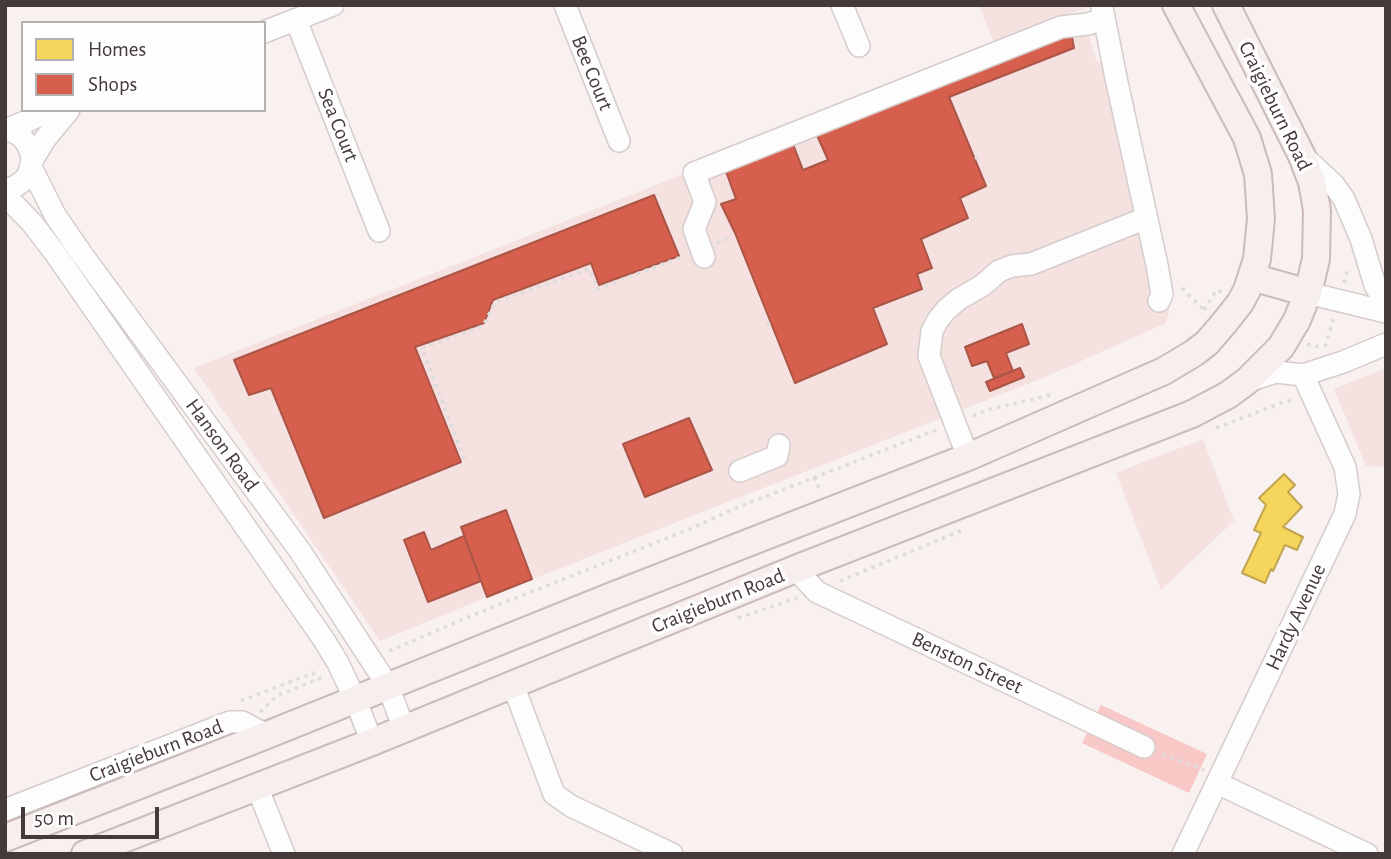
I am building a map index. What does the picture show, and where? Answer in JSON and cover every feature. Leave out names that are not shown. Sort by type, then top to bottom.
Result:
[{"type":"main road","name":"Craigieburn Road","points":[[5,838],[257,730],[355,699],[600,600],[968,457],[1164,370],[1194,354],[1207,343],[1240,303],[1252,277],[1261,238],[1261,219],[1258,174],[1247,138],[1176,5]]},
{"type":"main road","name":"Craigieburn Road","points":[[85,854],[372,742],[798,568],[1192,414],[1228,395],[1247,381],[1281,347],[1297,320],[1308,293],[1316,259],[1317,210],[1312,182],[1302,156],[1226,5]]},
{"type":"main road","points":[[1252,277],[1308,293]]},
{"type":"main road","points":[[968,457],[984,496]]},
{"type":"street","points":[[266,31],[333,5]]},
{"type":"street","name":"Bee Court","points":[[565,5],[619,141]]},
{"type":"street","points":[[842,5],[859,46]]},
{"type":"street","points":[[703,253],[694,229],[705,202],[694,173],[1061,27],[1088,24],[1102,12],[1162,294],[1159,302]]},
{"type":"street","name":"Sea Court","points":[[296,20],[379,230]]},
{"type":"street","points":[[5,130],[48,112]]},
{"type":"street","points":[[5,192],[23,181],[45,139],[67,112]]},
{"type":"street","name":"Hanson Road","points":[[5,130],[22,137],[27,144],[31,152],[31,164],[62,225],[300,551],[387,686],[404,729]]},
{"type":"street","points":[[1302,156],[1334,185],[1344,199],[1361,239],[1375,285],[1386,305]]},
{"type":"street","name":"Hanson Road","points":[[5,192],[55,253],[300,604],[341,670],[372,742]]},
{"type":"street","points":[[968,457],[929,356],[932,331],[946,310],[983,285],[996,286],[1011,282],[1021,277],[1031,264],[1146,218]]},
{"type":"street","points":[[1308,293],[1386,312]]},
{"type":"street","points":[[1247,381],[1276,372],[1303,374],[1330,367],[1386,344]]},
{"type":"street","name":"Hardy Avenue","points":[[1183,854],[1345,514],[1349,494],[1345,467],[1303,374]]},
{"type":"street","points":[[740,471],[778,456],[779,445]]},
{"type":"street","name":"Benston Street","points":[[798,568],[817,592],[1144,747]]},
{"type":"street","points":[[513,685],[554,794],[571,806],[672,854]]},
{"type":"street","name":"Craigieburn Road","points":[[5,810],[224,723],[235,721],[257,730]]},
{"type":"street","points":[[1217,783],[1367,854]]},
{"type":"street","points":[[257,786],[284,854]]},
{"type":"path","points":[[464,459],[422,348],[483,326],[495,302],[589,269],[597,289],[703,253],[732,237]]},
{"type":"path","points":[[1198,318],[1217,290]]},
{"type":"path","points":[[370,659],[731,510],[987,410],[1054,394]]},
{"type":"path","points":[[840,581],[972,526]]},
{"type":"path","points":[[739,618],[789,601]]},
{"type":"path","points":[[257,730],[277,696],[341,670]]},
{"type":"path","points":[[1144,747],[1200,768],[1217,783]]},
{"type":"shaded area","points":[[979,5],[1093,5],[994,43]]},
{"type":"shaded area","points":[[1083,16],[1097,62],[1120,58],[1173,290],[1166,323],[1048,376],[380,641],[194,368]]},
{"type":"shaded area","points":[[1386,368],[1386,467],[1366,466],[1334,389]]},
{"type":"shaded area","points":[[1203,439],[1234,521],[1161,590],[1116,473]]},
{"type":"shaded area","points":[[1101,705],[1207,754],[1189,793],[1082,743]]},
{"type":"building: Homes","points":[[1284,474],[1295,485],[1288,492],[1302,507],[1283,527],[1303,537],[1297,550],[1285,545],[1265,583],[1242,573],[1261,533],[1254,530],[1266,505],[1259,498]]},
{"type":"building: Shops","points":[[1071,32],[1074,48],[949,97],[986,186],[960,198],[968,218],[921,239],[932,268],[917,274],[922,289],[873,308],[887,344],[795,383],[721,204],[736,199],[724,166],[791,139],[803,170],[828,160],[816,133]]},
{"type":"building: Shops","points":[[654,195],[679,256],[599,285],[591,263],[493,300],[484,323],[415,347],[461,462],[324,518],[271,388],[249,395],[234,360]]},
{"type":"building: Shops","points":[[1022,324],[1029,344],[1006,353],[1013,371],[994,378],[987,361],[972,366],[965,347]]},
{"type":"building: Shops","points":[[1020,368],[1024,377],[990,391],[986,382]]},
{"type":"building: Shops","points":[[689,418],[712,470],[645,497],[623,444]]},
{"type":"building: Shops","points":[[506,510],[532,579],[487,597],[461,527]]},
{"type":"building: Shops","points":[[424,532],[431,550],[464,536],[481,581],[428,602],[404,540]]}]
